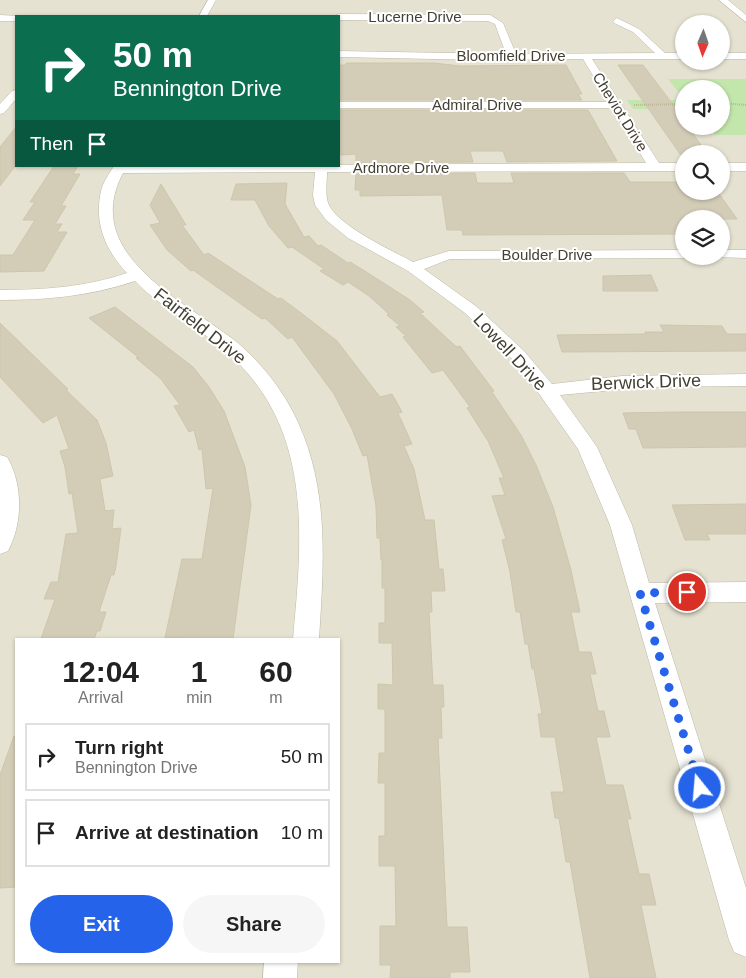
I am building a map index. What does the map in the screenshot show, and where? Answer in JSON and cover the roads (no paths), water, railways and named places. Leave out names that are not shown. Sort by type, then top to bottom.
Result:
[{"type":"street","points":[[204,15],[212,0]]},
{"type":"street","points":[[723,0],[745,17]]},
{"type":"street","name":"Lucerne Drive","points":[[340,17],[490,18],[499,23],[512,57]]},
{"type":"street","points":[[0,18],[15,18]]},
{"type":"street","points":[[617,21],[630,23],[662,56]]},
{"type":"street","name":"Bloomfield Drive","points":[[340,54],[512,57],[675,56]]},
{"type":"street","name":"Cheviot Drive","points":[[586,56],[655,168]]},
{"type":"street","points":[[730,56],[746,56]]},
{"type":"street","points":[[0,111],[15,94]]},
{"type":"street","name":"Admiral Drive","points":[[340,105],[616,105]]},
{"type":"street","name":"Ardmore Drive","points":[[120,168],[675,167]]},
{"type":"street","points":[[730,167],[746,167]]},
{"type":"street","name":"Fairfield Drive","points":[[120,168],[108,189],[106,200],[106,224],[115,248],[137,275],[154,290],[233,348],[265,382],[283,411],[302,457],[312,510],[313,541],[306,638]]},
{"type":"street","name":"Lowell Drive","points":[[321,169],[320,194],[322,205],[331,217],[352,235],[412,268],[472,310],[518,355],[547,391],[587,447],[621,525],[746,940]]},
{"type":"street","name":"Boulder Drive","points":[[412,268],[449,255],[675,254]]},
{"type":"street","points":[[730,254],[746,254]]},
{"type":"street","points":[[0,295],[72,293],[98,288],[137,275]]},
{"type":"street","name":"Berwick Drive","points":[[547,391],[591,383],[621,381],[746,380]]},
{"type":"street","points":[[0,462],[7,484],[8,499],[7,517],[0,545]]},
{"type":"street","points":[[640,593],[746,592]]},
{"type":"street","points":[[280,978],[281,963]]}]
